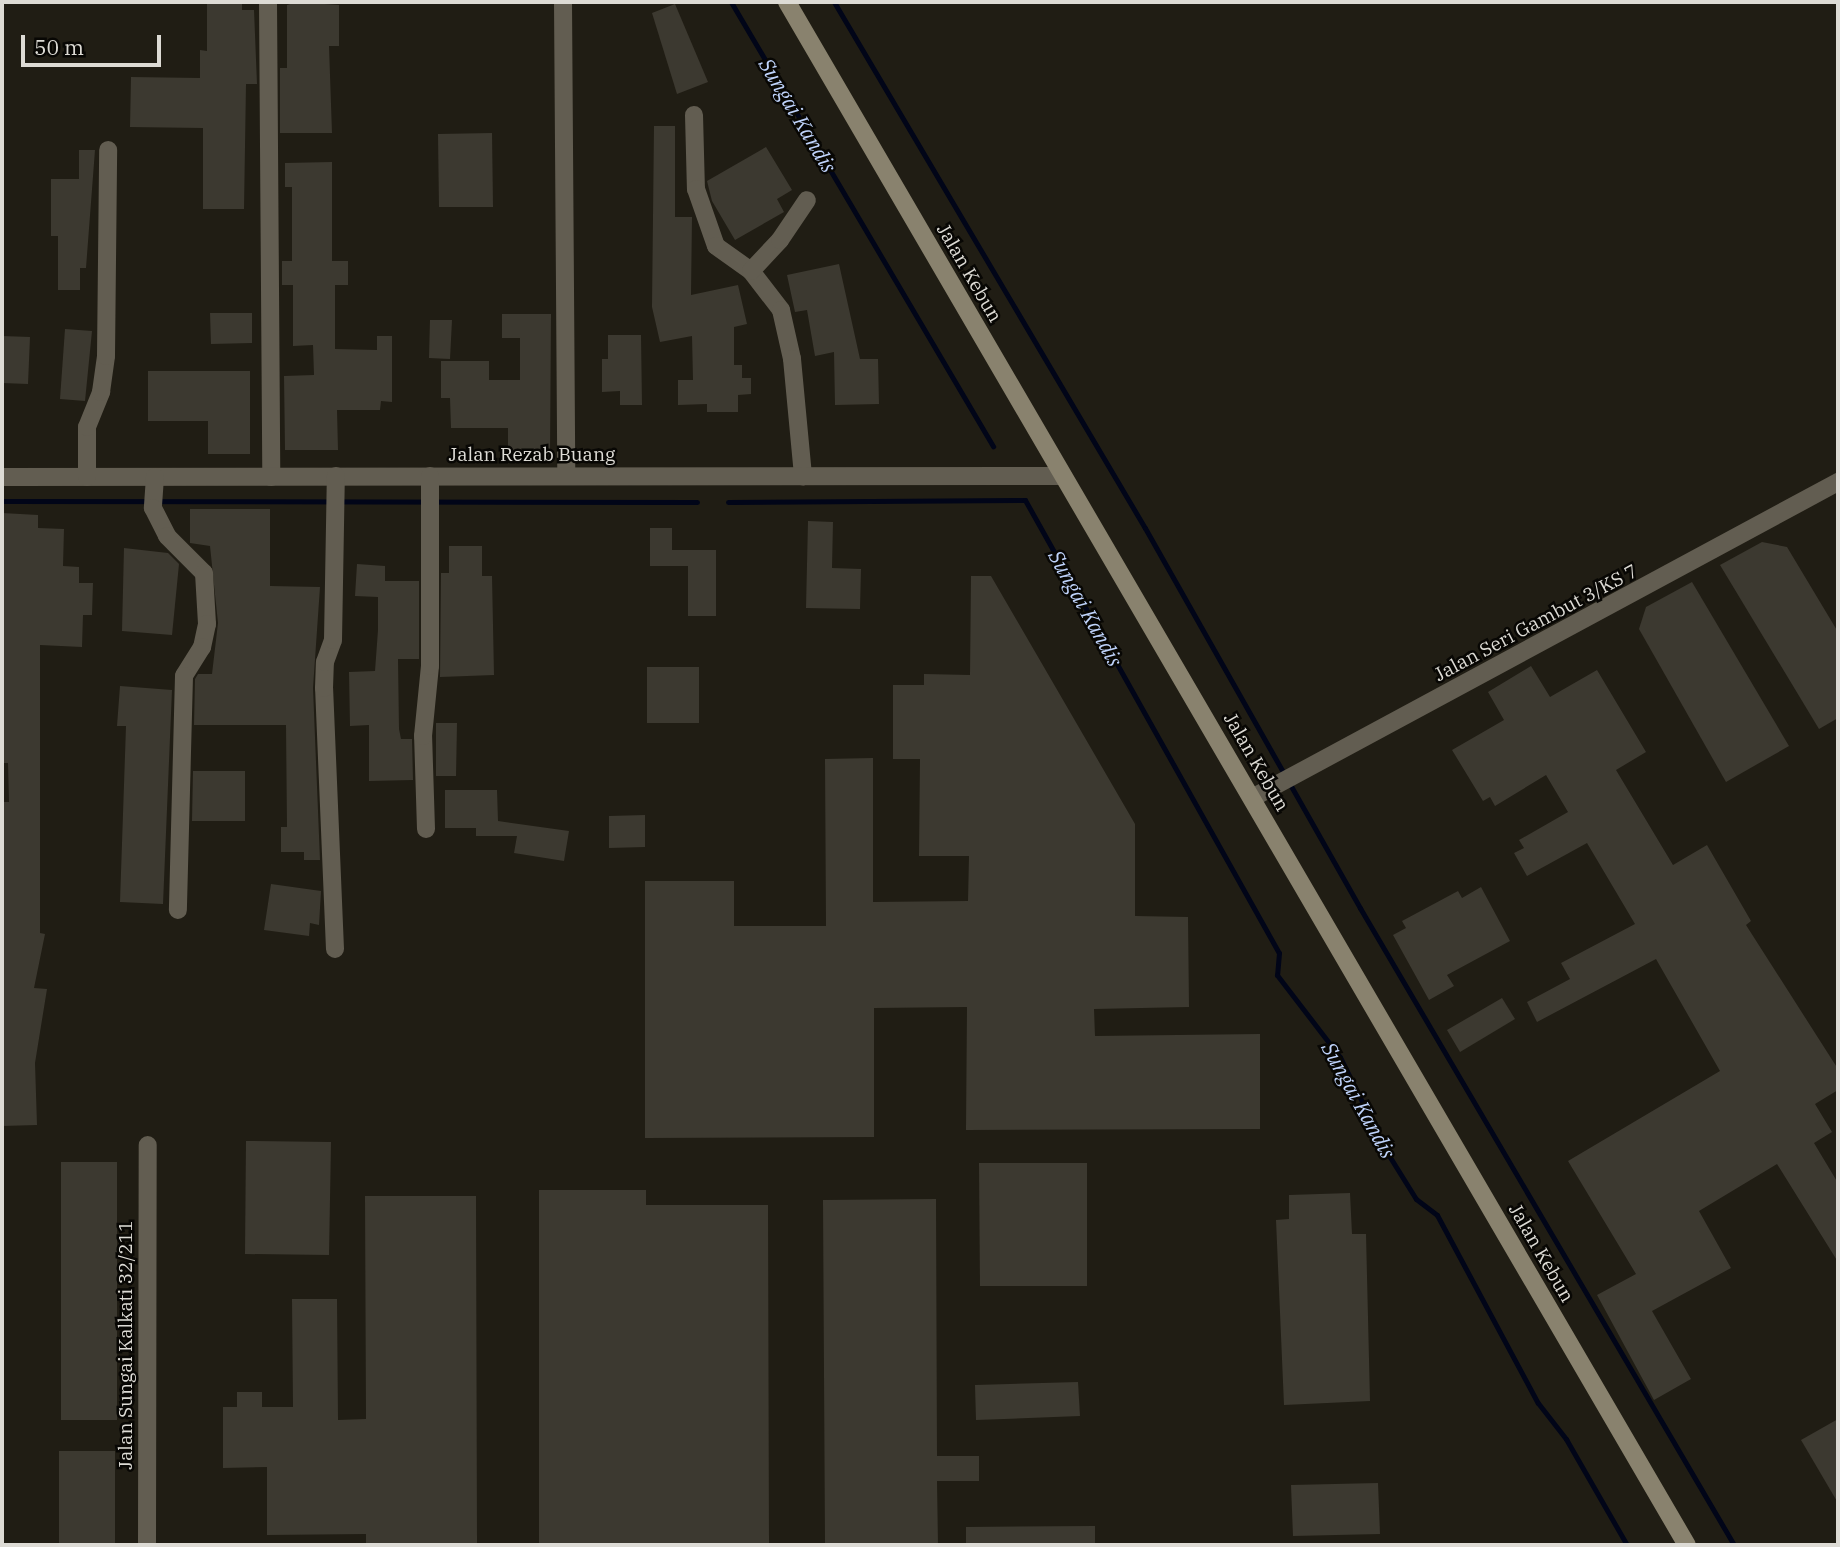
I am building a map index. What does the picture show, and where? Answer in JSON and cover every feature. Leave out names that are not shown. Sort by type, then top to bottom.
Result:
[{"type":"main road","name":"Jalan Kebun","points":[[787,2],[1687,1545]]},
{"type":"street","points":[[268,2],[271,477]]},
{"type":"street","points":[[563,2],[566,476]]},
{"type":"street","points":[[694,115],[696,189],[716,246],[751,271],[781,310],[792,359],[803,476]]},
{"type":"street","points":[[87,477],[87,427],[101,392],[106,356],[108,150]]},
{"type":"street","points":[[751,271],[780,240],[807,201]]},
{"type":"street","name":"Jalan Rezab Buang","points":[[2,477],[87,477],[154,482],[271,477],[336,483],[566,476],[1063,476]]},
{"type":"street","points":[[426,829],[423,736],[430,666],[430,481]]},
{"type":"street","points":[[154,482],[153,508],[167,536],[204,573],[207,624],[202,647],[184,676],[178,910]]},
{"type":"street","name":"Jalan Seri Gambut 3/KS 7","points":[[1252,798],[1838,482]]},
{"type":"street","points":[[335,949],[324,688],[325,662],[332,640],[336,483]]},
{"type":"street","name":"Jalan Sungai Kalkati 32/211","points":[[147,1545],[148,1146]]},
{"type":"building","points":[[207,2],[242,2],[242,10],[254,10],[257,84],[246,84],[244,209],[203,209],[203,128],[130,127],[131,77],[200,78],[200,50],[207,51]]},
{"type":"building","points":[[297,2],[339,5],[339,46],[329,46],[332,133],[280,133],[280,68],[287,68],[287,5]]},
{"type":"building","points":[[675,4],[708,82],[677,94],[652,13]]},
{"type":"building","points":[[654,126],[675,126],[675,217],[692,217],[691,295],[738,285],[747,324],[734,327],[734,365],[742,365],[742,378],[751,378],[751,394],[738,395],[738,412],[707,412],[707,404],[678,405],[678,380],[693,380],[692,336],[660,342],[652,307]]},
{"type":"building","points":[[492,133],[493,207],[439,207],[438,134]]},
{"type":"building","points":[[766,147],[792,190],[777,199],[784,212],[735,240],[712,201],[707,181]]},
{"type":"building","points":[[79,150],[95,150],[86,268],[80,268],[80,290],[58,290],[58,236],[51,236],[51,179],[79,179]]},
{"type":"building","points":[[332,162],[332,261],[348,261],[348,285],[335,285],[335,349],[377,350],[377,336],[392,336],[392,402],[381,401],[380,410],[337,410],[338,450],[285,450],[284,376],[314,375],[313,345],[293,346],[293,285],[282,285],[282,261],[292,261],[292,187],[285,187],[285,163]]},
{"type":"building","points":[[839,264],[860,359],[878,359],[879,404],[835,405],[834,352],[815,356],[807,310],[795,312],[787,275]]},
{"type":"building","points":[[210,313],[252,313],[252,343],[211,344]]},
{"type":"building","points":[[502,314],[551,314],[550,456],[508,456],[508,428],[451,428],[450,398],[441,398],[441,361],[489,361],[489,380],[520,380],[520,338],[502,338]]},
{"type":"building","points":[[430,320],[452,320],[450,359],[429,358]]},
{"type":"building","points":[[65,329],[92,331],[85,401],[60,399]]},
{"type":"building","points":[[608,335],[641,335],[642,405],[620,405],[620,391],[602,392],[602,359],[608,359]]},
{"type":"building","points":[[2,336],[30,337],[28,384],[2,383]]},
{"type":"building","points":[[148,371],[250,371],[250,454],[208,454],[208,421],[148,421]]},
{"type":"building","points":[[190,509],[270,509],[270,586],[320,587],[313,688],[320,860],[304,860],[304,852],[281,852],[281,827],[287,827],[286,725],[194,725],[195,679],[198,674],[212,674],[218,623],[210,546],[190,543]]},
{"type":"building","points":[[2,513],[38,515],[38,528],[64,529],[63,566],[79,567],[79,583],[93,583],[92,615],[83,615],[82,647],[40,645],[40,933],[45,934],[34,988],[47,989],[35,1063],[37,1125],[2,1126],[2,802],[9,802],[8,763],[2,763]]},
{"type":"building","points":[[808,521],[833,522],[832,568],[861,569],[860,609],[806,608]]},
{"type":"building","points":[[650,528],[672,528],[672,550],[716,550],[716,616],[688,616],[688,566],[650,566]]},
{"type":"building","points":[[1762,542],[1787,547],[1838,632],[1838,718],[1819,729],[1720,565]]},
{"type":"building","points":[[449,546],[482,546],[482,576],[492,576],[494,675],[440,677],[441,573],[449,573]]},
{"type":"building","points":[[124,548],[168,553],[179,564],[172,635],[122,631]]},
{"type":"building","points":[[357,564],[385,566],[385,581],[419,581],[419,659],[398,659],[399,729],[401,739],[412,739],[413,780],[369,781],[369,725],[350,726],[349,672],[375,671],[378,630],[378,597],[355,596]]},
{"type":"building","points":[[971,576],[991,576],[1135,824],[1135,916],[1188,917],[1189,1007],[1094,1009],[1095,1036],[1260,1034],[1260,1129],[966,1130],[967,1007],[874,1008],[874,1137],[645,1138],[645,881],[734,881],[734,926],[826,926],[825,759],[873,758],[873,902],[968,901],[969,856],[919,856],[920,759],[893,759],[893,685],[924,685],[924,674],[970,675]]},
{"type":"building","points":[[1692,582],[1789,746],[1726,782],[1639,629],[1646,607]]},
{"type":"building","points":[[1531,666],[1550,697],[1597,670],[1646,752],[1616,770],[1673,865],[1707,845],[1751,921],[1746,925],[1838,1069],[1838,1090],[1815,1104],[1832,1132],[1814,1143],[1838,1183],[1838,1262],[1777,1164],[1699,1211],[1731,1268],[1652,1311],[1691,1379],[1654,1400],[1597,1295],[1636,1274],[1568,1161],[1720,1071],[1656,959],[1537,1022],[1527,1002],[1570,979],[1561,963],[1635,924],[1587,843],[1527,876],[1514,853],[1524,848],[1519,840],[1568,812],[1546,775],[1495,806],[1490,797],[1483,801],[1452,750],[1504,720],[1488,692]]},
{"type":"building","points":[[647,667],[699,667],[699,723],[647,723]]},
{"type":"building","points":[[120,686],[172,690],[163,904],[120,902],[126,726],[117,726]]},
{"type":"building","points":[[436,723],[457,723],[456,776],[436,776]]},
{"type":"building","points":[[193,771],[245,771],[245,821],[192,821]]},
{"type":"building","points":[[445,790],[497,790],[498,821],[569,831],[564,861],[514,853],[517,836],[476,836],[476,828],[445,828]]},
{"type":"building","points":[[645,815],[645,847],[609,848],[609,816]]},
{"type":"building","points":[[271,884],[321,891],[319,925],[310,923],[309,936],[264,930]]},
{"type":"building","points":[[1481,887],[1510,941],[1447,975],[1454,986],[1429,1000],[1393,935],[1406,928],[1402,921],[1458,891],[1462,898]]},
{"type":"building","points":[[1502,998],[1515,1019],[1460,1052],[1447,1030]]},
{"type":"building","points":[[246,1141],[331,1142],[329,1255],[245,1254]]},
{"type":"building","points":[[61,1162],[117,1162],[117,1420],[61,1420]]},
{"type":"building","points":[[979,1163],[1087,1163],[1087,1286],[980,1286]]},
{"type":"building","points":[[539,1190],[646,1190],[646,1205],[768,1205],[769,1545],[539,1545]]},
{"type":"building","points":[[1350,1193],[1352,1234],[1366,1234],[1370,1401],[1284,1405],[1276,1220],[1289,1219],[1289,1195]]},
{"type":"building","points":[[365,1196],[476,1196],[477,1545],[366,1545],[366,1534],[267,1535],[267,1467],[223,1468],[223,1407],[237,1407],[237,1392],[262,1392],[262,1407],[293,1407],[292,1299],[337,1299],[338,1420],[366,1419]]},
{"type":"building","points":[[936,1199],[937,1456],[979,1456],[979,1481],[937,1481],[938,1545],[825,1545],[823,1200]]},
{"type":"building","points":[[1078,1382],[1080,1416],[976,1420],[975,1385]]},
{"type":"building","points":[[1838,1419],[1838,1503],[1801,1440]]},
{"type":"building","points":[[59,1451],[115,1451],[115,1545],[59,1545]]},
{"type":"building","points":[[1378,1483],[1380,1534],[1293,1536],[1291,1485]]},
{"type":"building","points":[[1095,1526],[1095,1545],[966,1545],[966,1527]]},
{"type":"waterway","name":"Sungai Kandis","points":[[731,2],[993,446]]},
{"type":"waterway","points":[[834,2],[1145,528],[1360,908],[1734,1545]]},
{"type":"waterway","name":"Sungai Kandis","points":[[728,502],[1025,500],[1279,953],[1277,975],[1340,1057],[1388,1154],[1416,1199],[1437,1215],[1538,1403],[1566,1439],[1627,1545]]},
{"type":"waterway","points":[[2,501],[697,502]]}]
